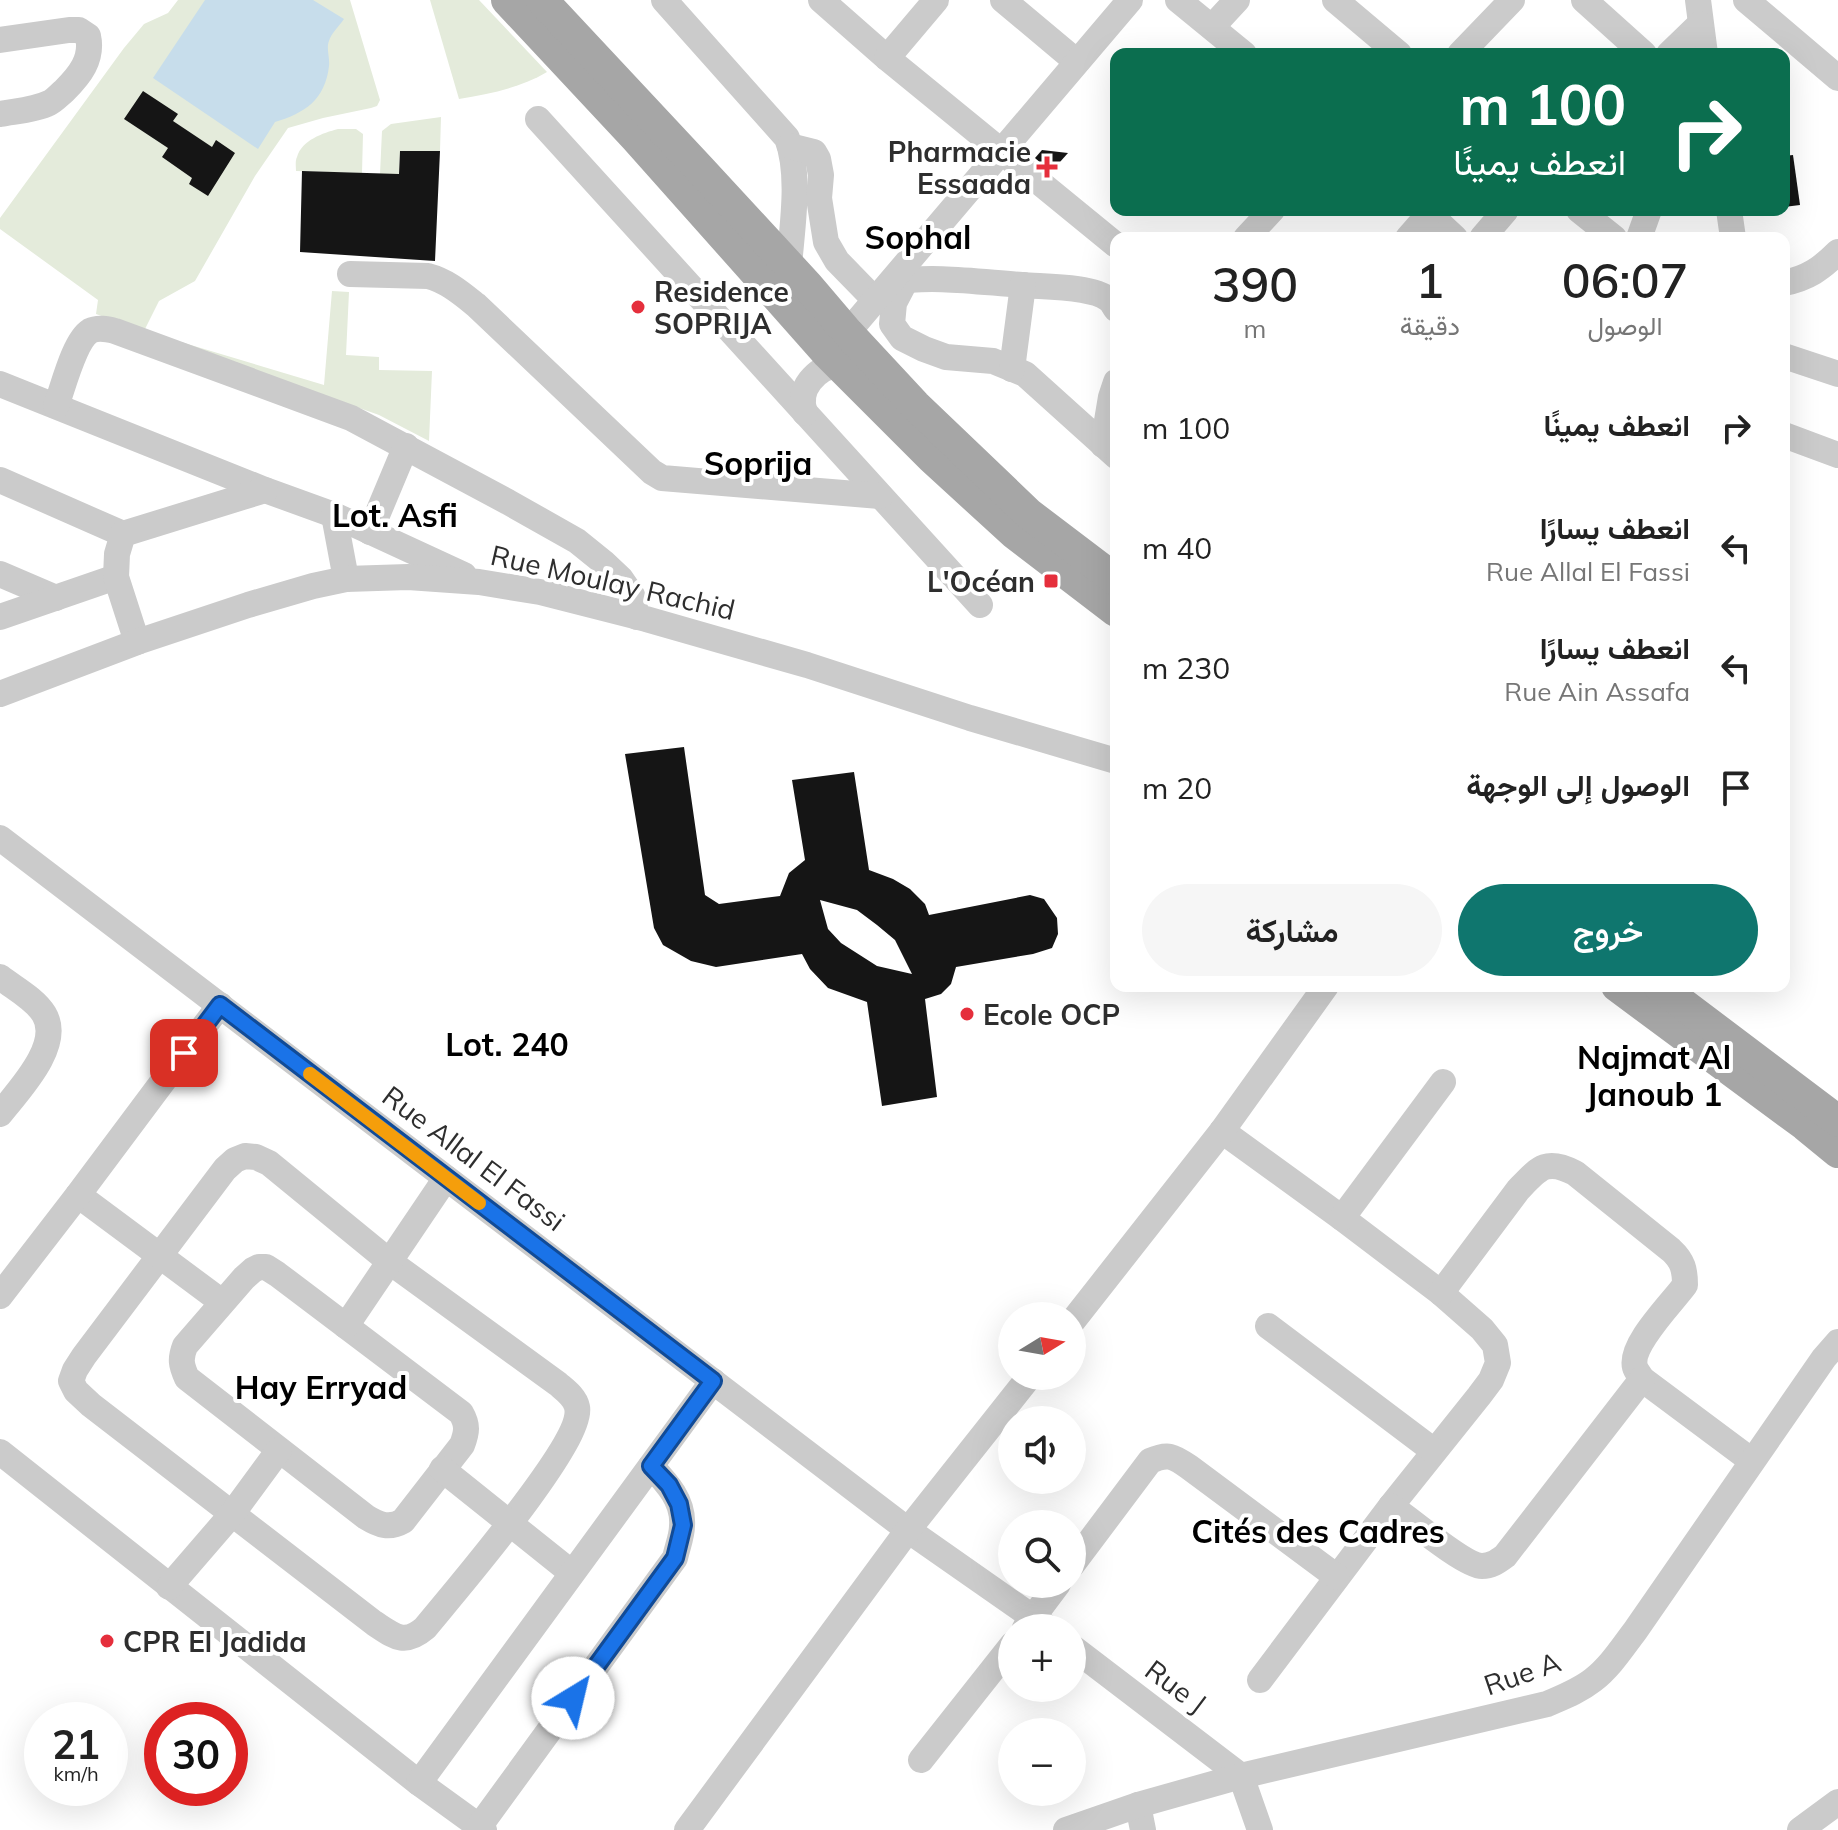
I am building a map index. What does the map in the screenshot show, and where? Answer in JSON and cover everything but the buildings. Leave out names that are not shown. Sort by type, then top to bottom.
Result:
[{"type":"main road","points":[[507,0],[932,458],[1014,533],[1110,606]]},
{"type":"main road","points":[[542,0],[789,266],[832,347],[915,405],[1029,514],[1110,575]]},
{"type":"main road","points":[[1625,992],[1838,1152]]},
{"type":"main road","points":[[1667,992],[1838,1121]]},
{"type":"street","points":[[664,0],[787,138],[793,165],[789,266]]},
{"type":"street","points":[[821,0],[1001,153],[1110,240]]},
{"type":"street","points":[[887,58],[936,0]]},
{"type":"street","points":[[1003,0],[1077,62]]},
{"type":"street","points":[[805,413],[803,396],[812,379],[829,366],[832,347],[891,287],[1130,0]]},
{"type":"street","points":[[1178,0],[1237,48]]},
{"type":"street","points":[[1212,27],[1237,0]]},
{"type":"street","points":[[1335,0],[1392,48]]},
{"type":"street","points":[[1466,48],[1512,0]]},
{"type":"street","points":[[1584,0],[1637,48]]},
{"type":"street","points":[[1746,0],[1838,78]]},
{"type":"street","points":[[1673,48],[1699,12]]},
{"type":"street","points":[[1699,12],[1704,48]]},
{"type":"street","points":[[0,40],[79,30],[88,36],[90,46],[86,65],[52,102],[0,114]]},
{"type":"street","points":[[538,119],[980,605]]},
{"type":"street","points":[[790,146],[814,152],[818,159],[821,175],[819,198],[826,242],[837,261],[891,287],[953,280],[1088,291],[1110,302]]},
{"type":"street","points":[[1431,216],[1449,232]]},
{"type":"street","points":[[1487,232],[1501,216]]},
{"type":"street","points":[[1586,216],[1606,232]]},
{"type":"street","points":[[1790,282],[1803,279],[1826,265],[1838,252]]},
{"type":"street","points":[[350,274],[428,276],[450,284],[662,478],[880,496]]},
{"type":"street","points":[[1012,369],[1023,285]]},
{"type":"street","points":[[891,287],[894,303],[892,324],[902,338],[946,357],[993,361],[1025,374],[1110,450]]},
{"type":"street","points":[[56,406],[79,343],[89,332],[107,329],[351,418],[406,446],[577,541],[621,579],[632,595],[637,617]]},
{"type":"street","points":[[775,380],[802,368],[813,349],[832,347]]},
{"type":"street","points":[[1790,358],[1838,374]]},
{"type":"street","points":[[0,384],[334,515],[479,582]]},
{"type":"street","points":[[1790,437],[1838,455]]},
{"type":"street","points":[[370,532],[406,446]]},
{"type":"street","points":[[0,480],[123,534],[265,490]]},
{"type":"street","points":[[334,515],[346,579]]},
{"type":"street","points":[[123,534],[117,554],[116,577],[137,642]]},
{"type":"street","points":[[0,574],[56,598]]},
{"type":"street","points":[[0,617],[116,577]]},
{"type":"street","name":"Rue Moulay Rachid","points":[[0,694],[137,642],[313,586],[346,579],[408,577],[479,582],[540,592],[637,617],[807,665],[1110,759]]},
{"type":"street","name":"Rue Allal El Fassi","points":[[0,838],[908,1530]]},
{"type":"street","points":[[0,977],[38,1007],[46,1016],[49,1032],[38,1063],[0,1114]]},
{"type":"street","points":[[1086,1304],[1222,1131],[1322,992]]},
{"type":"street","points":[[0,1296],[220,1005]]},
{"type":"street","points":[[1342,1218],[1443,1082]]},
{"type":"street","points":[[1222,1131],[1441,1293],[1489,1337],[1495,1345],[1498,1363],[1491,1380],[1479,1396],[1391,1506],[1260,1680]]},
{"type":"street","points":[[245,1156],[269,1163],[390,1262],[558,1384],[577,1407],[577,1419],[570,1436],[511,1524],[425,1628],[408,1639],[396,1638],[374,1623],[91,1405],[76,1391],[71,1381],[84,1356],[225,1169],[245,1156]]},
{"type":"street","points":[[1441,1293],[1532,1175],[1547,1166],[1559,1165],[1575,1173],[1680,1258],[1685,1273],[1685,1285],[1640,1342],[1635,1366],[1642,1379],[1752,1461]]},
{"type":"street","points":[[346,1326],[446,1178]]},
{"type":"street","points":[[78,1195],[222,1302]]},
{"type":"street","points":[[259,1267],[266,1267],[346,1326],[461,1413],[466,1422],[467,1432],[462,1445],[403,1521],[395,1525],[386,1526],[366,1517],[200,1389],[187,1378],[182,1367],[180,1357],[185,1346],[222,1302],[259,1267]]},
{"type":"street","points":[[1268,1326],[1434,1451]]},
{"type":"street","name":"Rue A","points":[[1066,1830],[1141,1817],[1241,1776],[1535,1708],[1570,1694],[1593,1680],[1635,1631],[1752,1461],[1833,1356]]},
{"type":"street","points":[[1391,1506],[1467,1561],[1481,1566],[1496,1563],[1505,1556],[1642,1379]]},
{"type":"street","points":[[419,1783],[713,1381]]},
{"type":"street","points":[[687,1830],[908,1530],[1019,1390]]},
{"type":"street","points":[[169,1587],[232,1514],[279,1450]]},
{"type":"street","points":[[1086,1546],[1150,1461],[1163,1455],[1189,1467],[1337,1577]]},
{"type":"street","points":[[3,1461],[481,1828],[675,1558],[683,1525],[679,1504],[669,1485],[651,1466]]},
{"type":"street","points":[[442,1469],[572,1573]]},
{"type":"street","points":[[908,1530],[1022,1614]]},
{"type":"street","name":"Rue J","points":[[1086,1658],[1241,1776]]},
{"type":"street","points":[[921,1760],[998,1663]]},
{"type":"street","points":[[1241,1776],[1260,1830]]},
{"type":"street","points":[[1800,1830],[1838,1802]]},
{"type":"green space","points":[[178,0],[350,0],[380,100],[377,106],[371,108],[288,128],[255,176],[195,281],[159,301],[144,331],[324,385],[332,291],[349,292],[346,355],[379,357],[379,370],[432,371],[429,441],[379,415],[96,314],[98,300],[0,229],[0,218],[124,48],[144,24],[168,13]]},
{"type":"green space","points":[[430,0],[479,0],[547,72],[504,90],[459,99]]},
{"type":"green space","points":[[441,117],[440,151],[400,151],[399,174],[380,174],[382,131],[391,124]]},
{"type":"green space","points":[[338,129],[356,129],[363,134],[362,173],[296,171],[296,159],[303,146],[320,135]]},
{"type":"water","points":[[205,0],[313,0],[344,19],[329,41],[327,78],[318,96],[296,114],[275,122],[258,149],[153,78]]},
{"type":"slow traffic","points":[[310,1074],[479,1203]]},
{"type":"place","name":"Pharmacie Essaada","points":[[1047,167]]},
{"type":"place","name":"Residence SOPRIJA","points":[[638,307]]},
{"type":"place","name":"L'Océan","points":[[1051,581]]},
{"type":"place","name":"Ecole OCP","points":[[967,1014]]},
{"type":"place","name":"CPR El Jadida","points":[[107,1641]]},
{"type":"district","name":"Sophal","points":[[918,237]]},
{"type":"district","name":"Soprija","points":[[758,463]]},
{"type":"district","name":"Lot. Asfi","points":[[395,515]]},
{"type":"district","name":"Lot. 240","points":[[507,1044]]},
{"type":"district","name":"Najmat Al Janoub 1","points":[[1654,1076]]},
{"type":"district","name":"Hay Erryad","points":[[321,1387]]},
{"type":"district","name":"Cités des Cadres","points":[[1318,1531]]},
{"type":"route","points":[[184,1053],[220,1005],[713,1381],[651,1466],[669,1485],[679,1504],[683,1525],[675,1558],[573,1698]]}]
